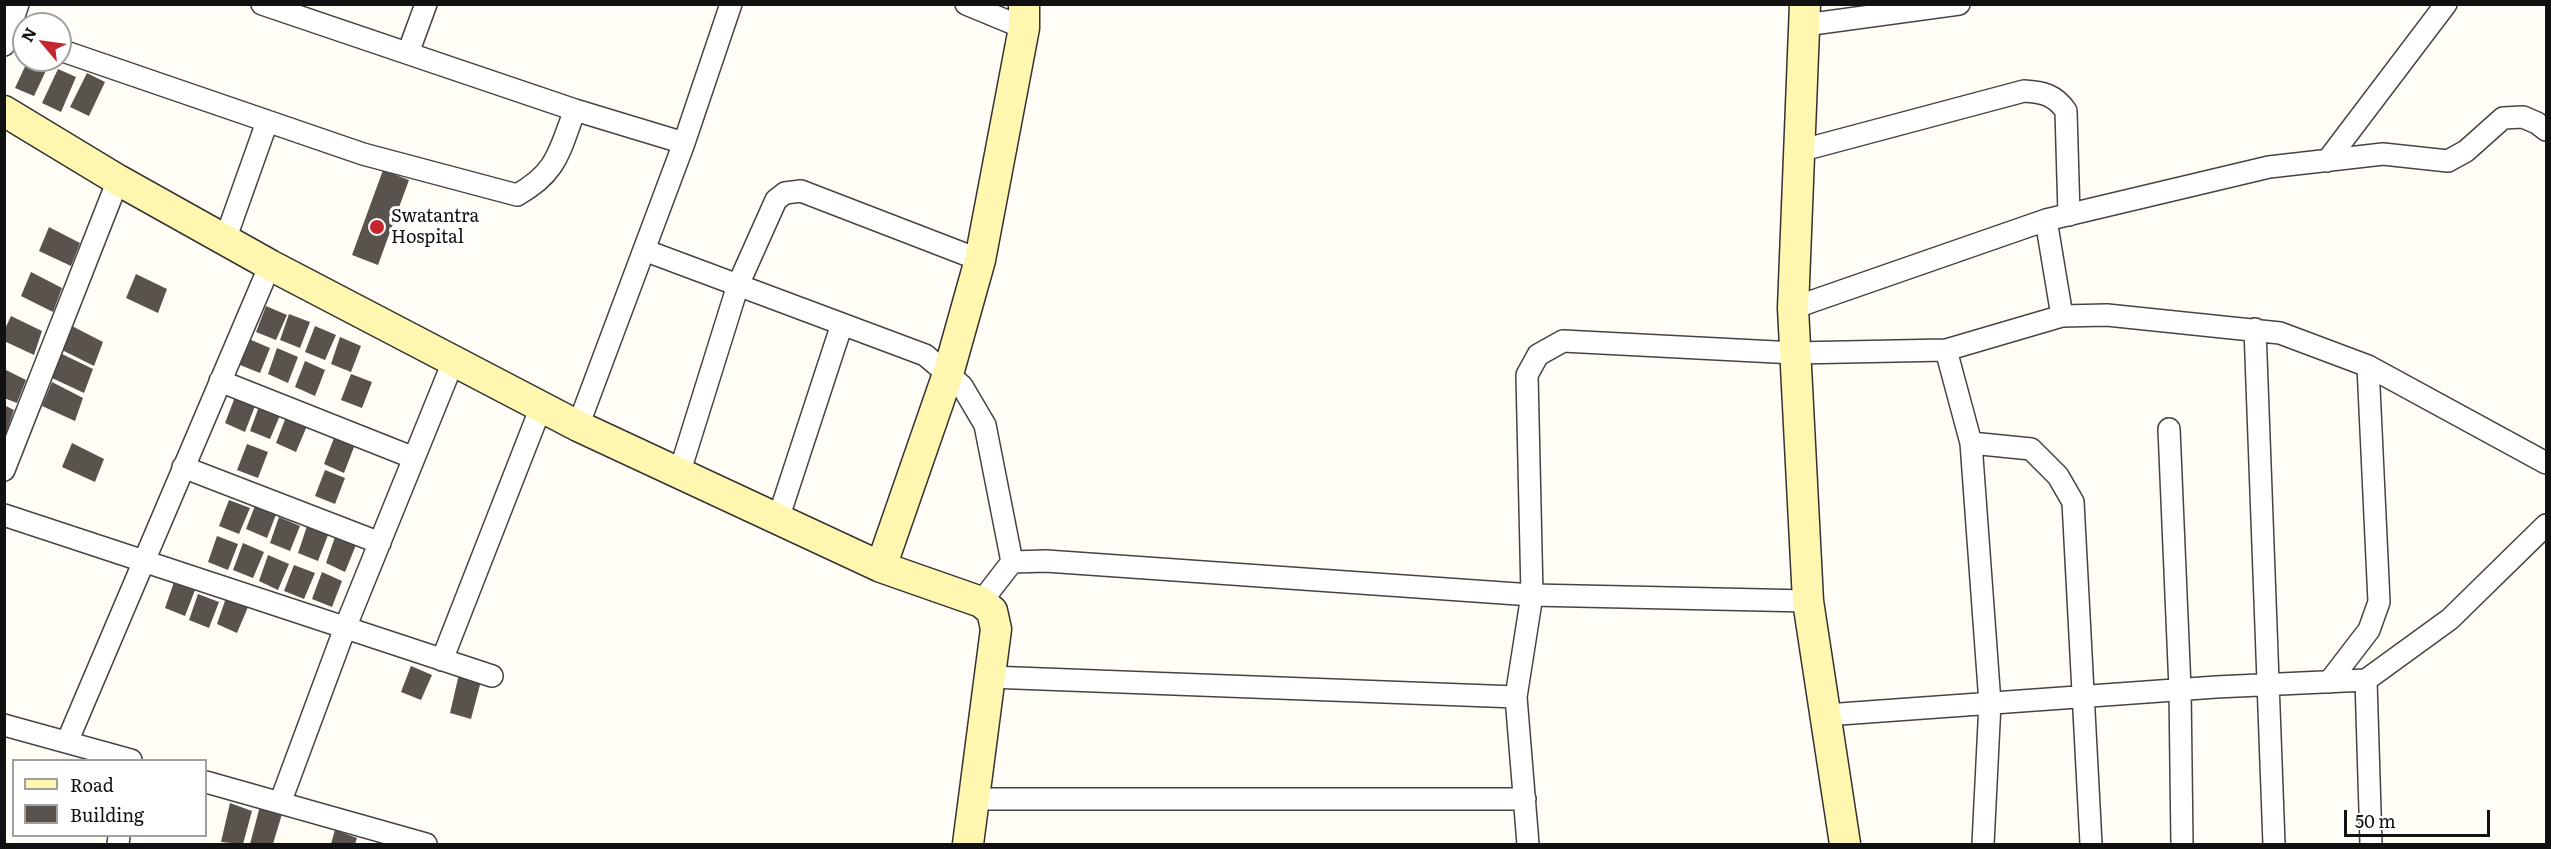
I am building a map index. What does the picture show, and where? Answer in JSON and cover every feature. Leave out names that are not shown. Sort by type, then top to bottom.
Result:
[{"type":"street","points":[[262,4],[574,110],[684,142]]},
{"type":"street","points":[[408,53],[426,4]]},
{"type":"street","points":[[442,660],[558,416],[590,393],[684,142],[731,4]]},
{"type":"street","points":[[881,567],[948,374],[980,260],[1024,16],[966,4]]},
{"type":"street","points":[[1845,844],[1808,601],[1795,353],[1793,308],[1805,15],[1959,4]]},
{"type":"street","points":[[2327,161],[2446,4]]},
{"type":"street","points":[[72,54],[363,154],[517,195],[540,182],[556,158],[574,110]]},
{"type":"street","points":[[1799,151],[2024,91],[2040,92],[2058,99],[2066,111],[2068,215]]},
{"type":"street","points":[[4,111],[118,180],[270,265],[558,416],[881,567],[981,602],[992,611],[995,618],[990,677],[968,844]]},
{"type":"street","points":[[1793,308],[2046,220],[2269,167],[2383,154],[2448,161],[2466,151],[2503,118],[2523,117],[2547,130]]},
{"type":"street","points":[[225,240],[267,122]]},
{"type":"street","points":[[4,470],[118,180]]},
{"type":"street","points":[[679,474],[738,285],[776,200],[785,193],[801,191],[980,260]]},
{"type":"street","points":[[2046,220],[2062,316]]},
{"type":"street","points":[[644,250],[925,355],[962,386],[985,425],[1012,562],[981,602]]},
{"type":"street","points":[[67,742],[270,265]]},
{"type":"street","points":[[1528,844],[1516,697],[1532,595],[1527,375],[1538,355],[1563,341],[1795,353],[1946,350],[2062,316],[2107,315],[2255,329],[2280,333],[2368,366],[2547,464]]},
{"type":"street","points":[[778,519],[842,324]]},
{"type":"street","points":[[2255,329],[2270,684],[2274,844]]},
{"type":"street","points":[[1946,350],[1971,442],[1990,703],[1983,844]]},
{"type":"street","points":[[280,803],[345,628],[453,362]]},
{"type":"street","points":[[2329,682],[2369,630],[2379,602],[2368,366]]},
{"type":"street","points":[[220,381],[414,458]]},
{"type":"street","points":[[2169,429],[2180,689],[2182,844]]},
{"type":"street","points":[[1971,442],[2031,449],[2058,476],[2073,502],[2081,697],[2091,844]]},
{"type":"street","points":[[183,467],[380,543]]},
{"type":"street","points":[[4,515],[492,676]]},
{"type":"street","points":[[1826,715],[2180,689],[2366,680],[2450,619],[2547,525]]},
{"type":"street","points":[[1012,562],[1047,561],[1532,595],[1808,601]]},
{"type":"street","points":[[990,677],[1516,697]]},
{"type":"street","points":[[2366,680],[2371,844]]},
{"type":"street","points":[[4,725],[126,759]]},
{"type":"street","points":[[207,782],[280,803],[370,837],[426,844]]},
{"type":"street","points":[[974,799],[1525,799]]},
{"type":"building","points":[[22,72],[45,72],[34,96],[15,88]]},
{"type":"building","points":[[57,72],[65,72],[76,77],[61,112],[42,103]]},
{"type":"building","points":[[87,73],[105,82],[89,116],[70,107]]},
{"type":"building","points":[[383,170],[409,180],[378,265],[352,255]]},
{"type":"building","points":[[49,227],[80,243],[71,266],[39,251]]},
{"type":"building","points":[[31,272],[62,288],[53,312],[21,296]]},
{"type":"building","points":[[136,274],[167,289],[158,313],[126,298]]},
{"type":"building","points":[[266,306],[287,315],[276,340],[256,332]]},
{"type":"building","points":[[289,314],[310,322],[300,348],[280,340]]},
{"type":"building","points":[[11,316],[42,331],[34,355],[4,341],[4,331]]},
{"type":"building","points":[[72,326],[103,342],[94,366],[62,350]]},
{"type":"building","points":[[315,326],[336,335],[325,360],[305,352]]},
{"type":"building","points":[[340,337],[361,346],[351,372],[331,364]]},
{"type":"building","points":[[249,339],[270,348],[260,373],[240,365]]},
{"type":"building","points":[[277,348],[298,357],[288,383],[268,374]]},
{"type":"building","points":[[62,354],[93,369],[84,393],[52,378]]},
{"type":"building","points":[[305,361],[325,370],[315,396],[295,387]]},
{"type":"building","points":[[4,369],[26,380],[17,403],[4,398]]},
{"type":"building","points":[[351,374],[372,382],[362,408],[341,400]]},
{"type":"building","points":[[52,382],[83,398],[75,421],[42,406]]},
{"type":"building","points":[[235,397],[255,406],[245,432],[225,423]]},
{"type":"building","points":[[260,404],[281,413],[270,439],[250,431]]},
{"type":"building","points":[[4,405],[14,410],[5,437],[4,437]]},
{"type":"building","points":[[286,417],[307,426],[296,452],[276,443]]},
{"type":"building","points":[[334,438],[354,447],[344,473],[324,464]]},
{"type":"building","points":[[72,443],[104,459],[95,482],[62,467]]},
{"type":"building","points":[[247,444],[268,452],[258,478],[237,470]]},
{"type":"building","points":[[325,470],[345,478],[335,504],[315,496]]},
{"type":"building","points":[[229,500],[250,508],[239,534],[219,526]]},
{"type":"building","points":[[256,503],[277,512],[267,538],[246,529]]},
{"type":"building","points":[[279,517],[300,526],[290,551],[270,543]]},
{"type":"building","points":[[307,526],[328,535],[318,561],[298,553]]},
{"type":"building","points":[[217,536],[238,544],[228,570],[208,562]]},
{"type":"building","points":[[335,537],[356,545],[345,572],[326,563]]},
{"type":"building","points":[[243,543],[264,552],[253,578],[233,570]]},
{"type":"building","points":[[268,555],[289,564],[278,590],[259,581]]},
{"type":"building","points":[[294,565],[315,573],[304,599],[284,591]]},
{"type":"building","points":[[322,572],[342,581],[332,607],[312,599]]},
{"type":"building","points":[[174,582],[195,590],[185,616],[165,608]]},
{"type":"building","points":[[198,594],[219,602],[209,628],[189,620]]},
{"type":"building","points":[[226,598],[248,607],[237,633],[217,624]]},
{"type":"building","points":[[411,666],[432,675],[421,700],[401,692]]},
{"type":"building","points":[[459,674],[481,681],[471,719],[450,713]]},
{"type":"building","points":[[230,803],[252,811],[243,844],[221,842]]},
{"type":"building","points":[[260,806],[282,814],[273,844],[250,844]]},
{"type":"building","points":[[335,830],[357,838],[355,844],[331,844]]},
{"type":"place","name":"Swatantra Hospital","points":[[377,227]]}]
